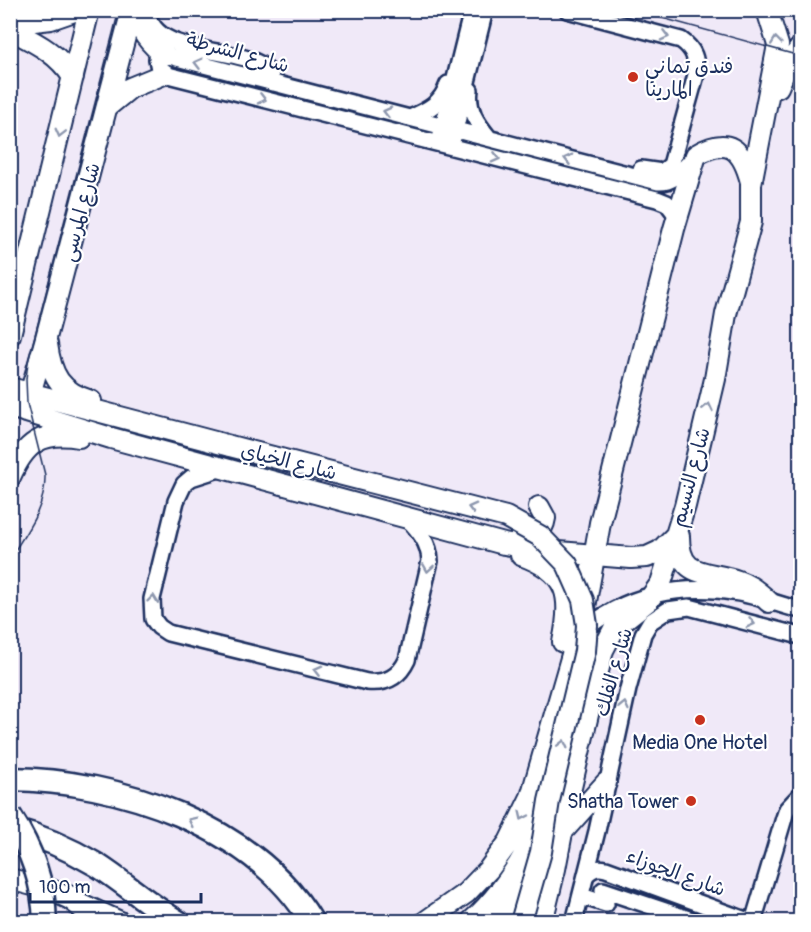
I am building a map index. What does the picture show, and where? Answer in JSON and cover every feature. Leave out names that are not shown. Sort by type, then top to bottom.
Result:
[{"type":"highway","points":[[10,779],[75,784],[125,796],[190,820],[243,850],[285,886],[312,921]]},
{"type":"highway","points":[[10,816],[34,863],[43,898],[45,921]]},
{"type":"highway","points":[[10,828],[39,837],[78,855],[178,921]]},
{"type":"highway","points":[[70,897],[100,921]]},
{"type":"main road","points":[[34,21],[51,20],[77,10]]},
{"type":"main road","name":"شارع المرسى","points":[[11,333],[89,10]]},
{"type":"main road","points":[[108,106],[165,64],[144,34],[133,10]]},
{"type":"main road","name":"شارع المرسى","points":[[22,404],[46,338],[133,10]]},
{"type":"main road","name":"شارع النسيم","points":[[542,921],[606,642],[621,621],[653,595],[664,576],[685,506],[712,390],[726,314],[751,222],[752,184],[778,45],[767,10]]},
{"type":"main road","points":[[12,26],[50,51],[73,76]]},
{"type":"main road","points":[[751,222],[779,82],[793,55],[801,48]]},
{"type":"main road","points":[[424,921],[466,893],[478,882],[509,842],[531,797],[587,599],[610,481],[677,216],[696,155],[711,146],[731,148],[746,164],[752,184]]},
{"type":"main road","points":[[46,338],[50,365],[57,379],[67,390],[80,398],[134,414],[151,426]]},
{"type":"main road","name":"شارع الخياي","points":[[10,388],[22,404],[111,438],[504,544],[594,556],[639,558],[660,551],[677,530]]},
{"type":"main road","name":"شارع الخياي","points":[[22,404],[151,426],[506,517],[535,532],[559,554],[573,576],[583,600],[587,638],[549,801]]},
{"type":"main road","points":[[10,477],[21,455],[39,440],[62,435],[95,439],[111,438]]},
{"type":"main road","points":[[610,481],[611,495],[606,539],[613,548],[639,558]]},
{"type":"main road","points":[[441,527],[486,527],[534,535],[541,530],[545,522],[544,514],[539,507]]},
{"type":"main road","points":[[677,530],[680,552],[688,566],[696,571],[747,585],[773,603]]},
{"type":"main road","points":[[504,544],[550,569],[560,581],[566,594],[568,616],[556,680],[558,700]]},
{"type":"main road","points":[[563,831],[606,783]]},
{"type":"main road","points":[[499,921],[536,864],[569,796]]},
{"type":"main road","points":[[471,921],[496,896],[521,863],[533,841],[549,801]]},
{"type":"main road","points":[[520,921],[541,852],[549,801]]},
{"type":"main road","points":[[10,879],[70,897],[120,921]]},
{"type":"street","points":[[147,10],[150,24],[164,38],[252,61],[268,72],[272,83]]},
{"type":"street","points":[[445,145],[466,32],[464,10]]},
{"type":"street","points":[[567,10],[681,40],[690,45],[697,64],[673,160],[667,169],[657,172],[609,164],[598,167]]},
{"type":"street","points":[[466,32],[483,13]]},
{"type":"street","points":[[449,128],[474,53],[483,13]]},
{"type":"street","points":[[12,26],[34,21]]},
{"type":"street","points":[[474,53],[475,69],[470,106],[477,123],[489,138]]},
{"type":"street","points":[[410,118],[440,101],[459,63]]},
{"type":"street","name":"شارع الشرطة","points":[[165,64],[272,83],[663,182],[676,177],[696,155]]},
{"type":"street","name":"شارع الشرطة","points":[[165,64],[445,145],[657,199],[671,207],[677,216]]},
{"type":"street","points":[[222,468],[191,478],[184,484],[176,501],[152,598],[153,619],[168,633],[367,682],[383,682],[391,679],[398,674],[407,660],[430,561],[423,537],[406,517]]},
{"type":"street","name":"شارع الفلك","points":[[574,640],[610,612],[628,603],[676,590],[706,590],[741,594],[801,610]]},
{"type":"street","points":[[773,603],[801,600]]},
{"type":"street","name":"شارع الفلك","points":[[574,921],[587,874],[606,783],[646,628],[655,617],[668,610],[689,608],[801,636]]},
{"type":"street","points":[[783,818],[788,796],[801,784]]},
{"type":"street","points":[[752,921],[783,818],[787,809],[801,795]]},
{"type":"street","name":"شارع الجوزاء","points":[[587,874],[599,867],[752,921]]},
{"type":"street","points":[[581,896],[605,897],[698,921]]},
{"type":"tram line","points":[[10,558],[39,508],[44,487],[45,475],[27,403],[28,362],[119,10]]},
{"type":"tram line","points":[[633,10],[800,56]]},
{"type":"place","name":"فندق تماني المارينا","points":[[633,77]]},
{"type":"place","name":"Media One Hotel","points":[[700,720]]},
{"type":"place","name":"Shatha Tower","points":[[691,801]]}]
